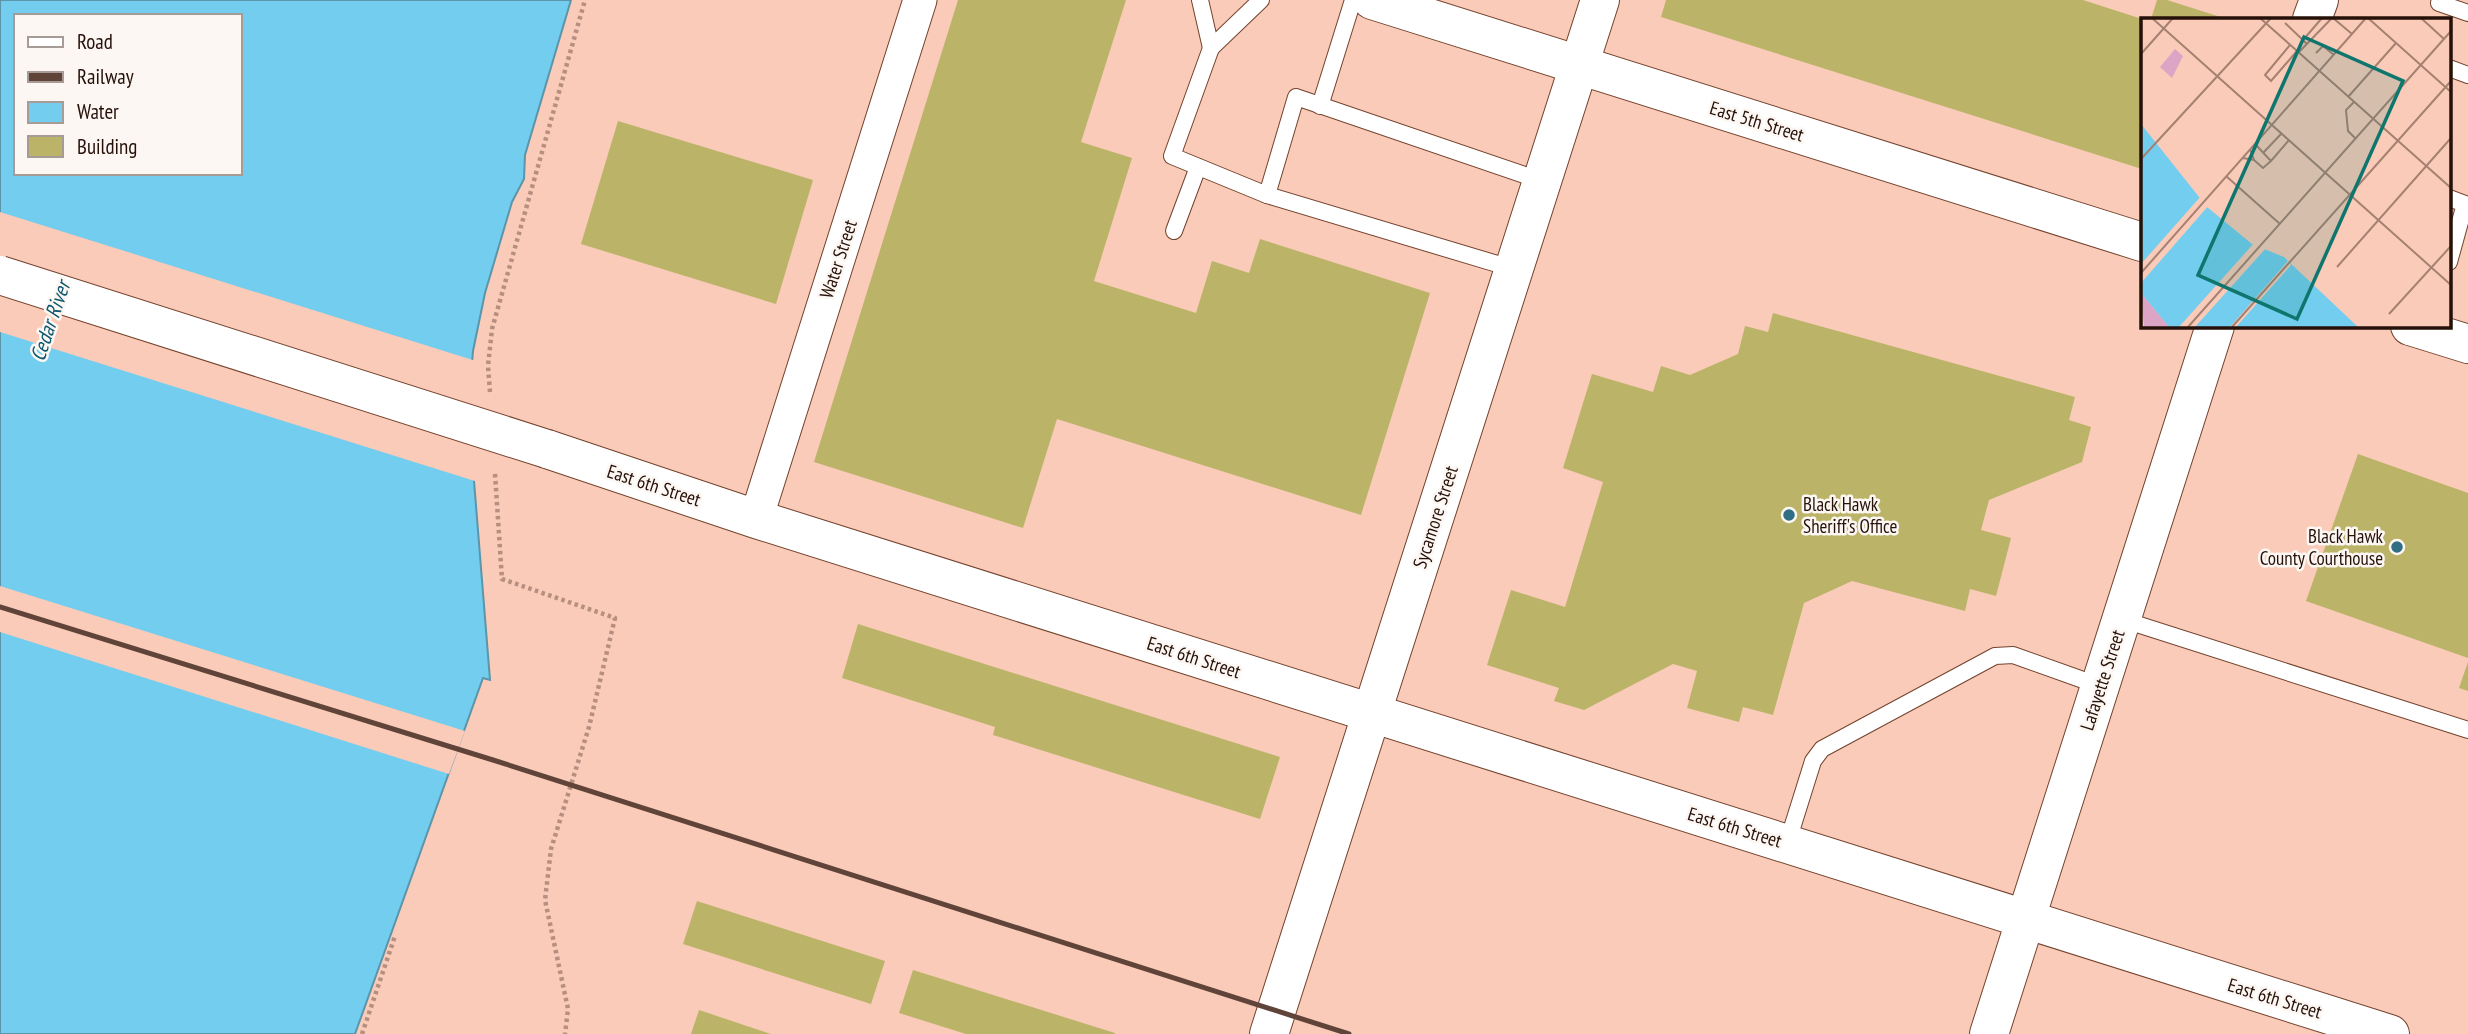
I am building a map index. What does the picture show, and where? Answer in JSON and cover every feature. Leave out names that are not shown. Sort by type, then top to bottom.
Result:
[{"type":"main road","name":"East 5th Street","points":[[1372,0],[2141,241]]},
{"type":"main road","name":"Sycamore Street","points":[[1269,1034],[1600,0]]},
{"type":"main road","points":[[2313,18],[2319,0]]},
{"type":"main road","name":"East 6th Street","points":[[0,275],[547,449],[756,519],[2389,1034]]},
{"type":"main road","name":"Lafayette Street","points":[[1989,1034],[2215,327]]},
{"type":"main road","points":[[2423,328],[2468,344]]},
{"type":"street","name":"Water Street","points":[[756,519],[920,0]]},
{"type":"lane","points":[[1200,0],[1210,48]]},
{"type":"lane","points":[[1261,0],[1210,48],[1172,156],[1267,195],[1514,270]]},
{"type":"lane","points":[[1320,106],[1353,0]]},
{"type":"lane","points":[[2433,18],[2440,1],[2468,13]]},
{"type":"lane","points":[[2450,68],[2468,75]]},
{"type":"lane","points":[[1267,195],[1296,97],[1542,181]]},
{"type":"lane","points":[[1174,231],[1198,167]]},
{"type":"lane","points":[[2450,198],[2465,204],[2450,258]]},
{"type":"lane","points":[[2121,619],[2468,730]]},
{"type":"lane","points":[[1787,844],[1812,761],[1822,749],[1995,656],[2013,655],[2100,686]]},
{"type":"path","points":[[491,406],[488,366],[492,329],[585,0]]},
{"type":"path","points":[[495,472],[502,579],[615,618],[589,727],[549,862],[545,900],[568,1009],[565,1034]]},
{"type":"path","points":[[362,1034],[395,936]]},
{"type":"water","name":"Cedar River","points":[[0,0],[571,0],[525,155],[524,179],[512,202],[485,293],[473,351],[470,386],[474,481],[490,680],[483,678],[355,1034],[0,1034]]},
{"type":"pier","points":[[0,212],[476,361],[478,482],[0,332]]},
{"type":"pier","points":[[0,586],[465,731],[449,774],[0,632]]},
{"type":"building","points":[[958,0],[1126,0],[1081,142],[1132,158],[1094,281],[1196,313],[1212,261],[1249,273],[1260,239],[1430,293],[1361,515],[1057,419],[1023,528],[814,462]]},
{"type":"building","points":[[1666,0],[2083,0],[2141,19],[2141,169],[1661,17]]},
{"type":"building","points":[[2157,0],[2167,0],[2224,18],[2151,18]]},
{"type":"building","points":[[618,121],[813,180],[776,304],[581,244]]},
{"type":"building","name":"Black Hawk Sheriff's Office","points":[[1773,313],[2075,397],[2069,420],[2091,427],[2082,462],[1989,500],[1981,530],[2011,538],[1996,596],[1970,589],[1965,611],[1852,581],[1804,603],[1773,715],[1743,707],[1739,722],[1687,708],[1697,671],[1673,664],[1584,710],[1554,701],[1559,688],[1487,665],[1511,590],[1565,607],[1603,482],[1563,468],[1592,374],[1653,392],[1661,366],[1690,375],[1738,354],[1745,326],[1768,332]]},
{"type":"building","name":"Black Hawk County Courthouse","points":[[2358,454],[2468,493],[2468,658],[2306,601]]},
{"type":"building","points":[[858,624],[1280,757],[1260,819],[993,735],[995,727],[842,678]]},
{"type":"building","points":[[2468,662],[2468,691],[2459,688]]},
{"type":"building","points":[[697,901],[885,961],[871,1004],[683,944]]},
{"type":"building","points":[[913,970],[1115,1034],[966,1034],[899,1013]]},
{"type":"building","points":[[699,1010],[771,1034],[691,1034]]},
{"type":"railway","points":[[0,607],[493,760],[1349,1034]]},
{"type":"place","name":"Black Hawk Sheriff's Office","points":[[1789,515]]},
{"type":"place","name":"Black Hawk County Courthouse","points":[[2397,547]]}]
